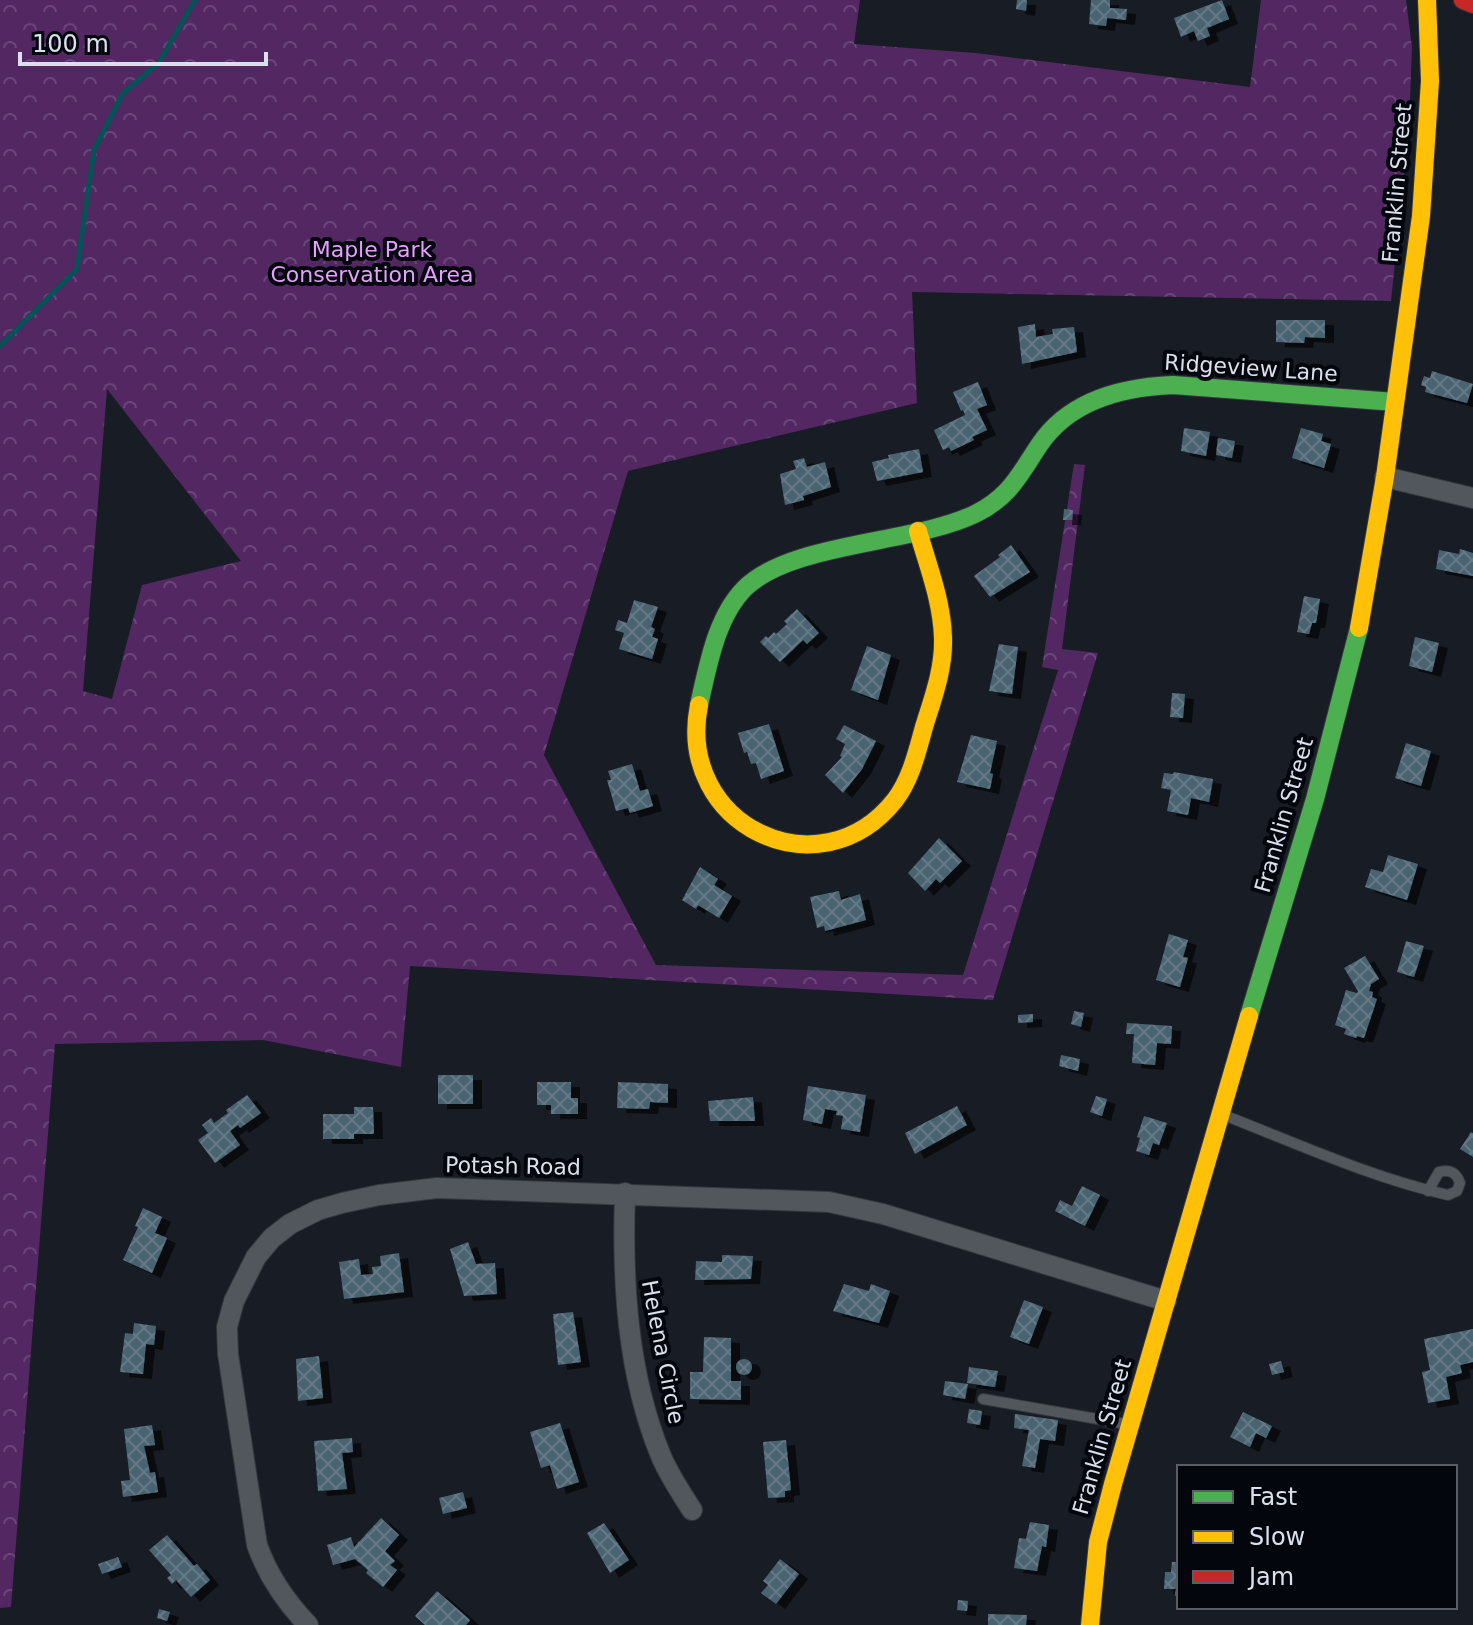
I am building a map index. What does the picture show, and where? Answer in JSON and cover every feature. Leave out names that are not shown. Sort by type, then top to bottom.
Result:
[{"type":"street","name":"Franklin Street","points":[[1090,1625],[1098,1542],[1129,1425],[1350,671],[1385,477],[1426,169],[1430,55],[1427,0]]},
{"type":"street","points":[[1463,0],[1473,4]]},
{"type":"street","name":"Ridgeview Lane","points":[[918,531],[940,617],[942,660],[938,685],[907,780],[884,813],[850,836],[824,844],[797,845],[757,834],[735,819],[716,799],[703,776],[696,749],[698,709],[715,643],[731,607],[750,584],[779,566],[971,516],[998,501],[1011,488],[1044,438],[1059,422],[1101,396],[1148,385],[1173,385],[1395,402]]},
{"type":"street","points":[[1385,477],[1473,498]]},
{"type":"street","name":"Potash Road","points":[[308,1625],[279,1589],[257,1545],[226,1339],[230,1313],[256,1257],[282,1230],[308,1214],[379,1195],[460,1188],[810,1200],[883,1214],[1166,1301]]},
{"type":"street","name":"Helena Circle","points":[[625,1193],[623,1255],[626,1298],[639,1378],[648,1418],[662,1457],[692,1510]]},
{"type":"lane","points":[[1219,1113],[1373,1175],[1428,1191]]},
{"type":"lane","points":[[983,1399],[1129,1425]]},
{"type":"green space","name":"Maple Park Conservation Area","points":[[0,0],[860,0],[854,44],[976,53],[1250,87],[1261,0],[1406,0],[1412,47],[1409,127],[1391,301],[912,292],[917,403],[628,471],[544,755],[656,965],[963,975],[1058,670],[1042,667],[1074,464],[1085,465],[1062,649],[1098,653],[993,1000],[410,966],[401,1067],[263,1040],[55,1044],[11,1607],[0,1608]],"holes":[[[107,389],[241,561],[142,585],[112,699],[83,691]]]},
{"type":"building","points":[[1017,0],[1027,0],[1026,11],[1016,9]]},
{"type":"building","points":[[1091,0],[1110,0],[1110,8],[1127,9],[1126,20],[1107,18],[1106,26],[1089,24]]},
{"type":"building","points":[[1222,0],[1229,19],[1207,28],[1210,36],[1198,41],[1194,31],[1181,37],[1174,18]]},
{"type":"building","points":[[1276,320],[1325,320],[1325,338],[1305,337],[1304,343],[1276,342]]},
{"type":"building","points":[[1035,324],[1036,337],[1053,334],[1052,329],[1074,327],[1077,352],[1022,364],[1018,327]]},
{"type":"building","points":[[1432,371],[1473,384],[1467,403],[1425,392],[1426,387],[1421,385],[1424,376],[1430,378]]},
{"type":"building","points":[[978,382],[987,405],[977,409],[987,430],[951,451],[949,447],[943,450],[934,430],[965,415],[953,392]]},
{"type":"building","points":[[1184,428],[1210,432],[1206,456],[1181,451]]},
{"type":"building","points":[[1301,428],[1323,434],[1321,441],[1331,444],[1324,468],[1292,458]]},
{"type":"building","points":[[1218,438],[1235,441],[1232,458],[1216,455]]},
{"type":"building","points":[[919,449],[923,472],[877,481],[872,462],[889,458],[888,455]]},
{"type":"building","points":[[804,458],[807,467],[825,462],[831,487],[785,505],[780,474],[796,469],[793,461]]},
{"type":"building","points":[[1064,509],[1073,510],[1072,520],[1063,520]]},
{"type":"building","points":[[1011,545],[1030,572],[990,597],[974,576]]},
{"type":"building","points":[[1460,549],[1473,553],[1473,576],[1436,569],[1439,550],[1459,554]]},
{"type":"building","points":[[1304,596],[1320,599],[1316,623],[1312,623],[1309,634],[1297,632]]},
{"type":"building","points":[[634,600],[658,607],[651,627],[655,629],[652,637],[658,639],[652,659],[619,649],[624,633],[615,630],[618,620],[627,623]]},
{"type":"building","points":[[797,609],[819,633],[807,644],[803,640],[780,662],[760,642],[774,632],[776,634]]},
{"type":"building","points":[[1415,637],[1439,643],[1432,672],[1409,666]]},
{"type":"building","points":[[999,644],[1018,647],[1012,694],[989,691]]},
{"type":"building","points":[[867,646],[891,655],[878,700],[851,690]]},
{"type":"building","points":[[1172,693],[1185,694],[1183,718],[1170,717]]},
{"type":"building","points":[[769,724],[784,771],[761,779],[756,763],[751,764],[747,752],[744,753],[738,733]]},
{"type":"building","points":[[844,725],[876,741],[862,769],[843,793],[825,775],[842,757],[845,744],[836,739]]},
{"type":"building","points":[[971,735],[997,741],[990,789],[957,782]]},
{"type":"building","points":[[1406,743],[1431,751],[1421,786],[1395,778]]},
{"type":"building","points":[[632,764],[640,791],[648,789],[653,806],[630,813],[628,808],[616,811],[607,780],[611,780],[608,771]]},
{"type":"building","points":[[1164,773],[1213,779],[1209,802],[1191,798],[1188,815],[1167,811],[1171,790],[1161,788]]},
{"type":"building","points":[[939,838],[962,861],[940,883],[936,879],[925,891],[908,873]]},
{"type":"building","points":[[1388,855],[1418,864],[1407,900],[1365,887],[1371,869],[1383,872]]},
{"type":"building","points":[[700,867],[718,879],[714,885],[732,896],[719,918],[698,905],[696,909],[682,900]]},
{"type":"building","points":[[839,891],[841,900],[860,894],[866,920],[825,931],[824,926],[817,928],[810,897]]},
{"type":"building","points":[[1169,934],[1188,940],[1183,957],[1188,958],[1180,987],[1156,980]]},
{"type":"building","points":[[1406,941],[1424,946],[1414,977],[1397,972]]},
{"type":"building","points":[[1365,956],[1379,979],[1371,984],[1369,991],[1377,999],[1364,1038],[1356,1038],[1344,1034],[1346,1029],[1335,1025],[1346,990],[1358,991],[1344,968]]},
{"type":"building","points":[[1074,1011],[1084,1013],[1081,1027],[1071,1024]]},
{"type":"building","points":[[1033,1014],[1033,1022],[1018,1023],[1018,1015]]},
{"type":"building","points":[[1127,1023],[1172,1026],[1171,1044],[1157,1043],[1155,1065],[1132,1063],[1134,1034],[1126,1034]]},
{"type":"building","points":[[1061,1055],[1080,1059],[1078,1071],[1059,1066]]},
{"type":"building","points":[[438,1075],[473,1075],[473,1104],[438,1104]]},
{"type":"building","points":[[537,1082],[571,1082],[571,1098],[578,1098],[578,1114],[551,1114],[551,1105],[537,1105]]},
{"type":"building","points":[[618,1082],[668,1084],[668,1103],[650,1102],[649,1109],[617,1108]]},
{"type":"building","points":[[808,1086],[866,1095],[860,1132],[841,1129],[843,1116],[836,1115],[837,1111],[825,1109],[822,1124],[803,1120]]},
{"type":"building","points":[[247,1095],[261,1113],[240,1128],[238,1125],[230,1131],[240,1145],[215,1163],[198,1140],[208,1133],[202,1125],[211,1118],[214,1123]]},
{"type":"building","points":[[1096,1096],[1107,1099],[1102,1116],[1090,1112]]},
{"type":"building","points":[[753,1097],[755,1121],[710,1121],[708,1101]]},
{"type":"building","points":[[957,1106],[967,1125],[915,1154],[905,1133]]},
{"type":"building","points":[[354,1107],[373,1107],[374,1134],[354,1134],[354,1139],[323,1139],[323,1114],[354,1114]]},
{"type":"building","points":[[1144,1116],[1167,1123],[1159,1145],[1153,1143],[1149,1155],[1136,1151]]},
{"type":"building","points":[[1473,1133],[1473,1157],[1460,1149]]},
{"type":"building","points":[[1082,1186],[1100,1195],[1085,1226],[1055,1211],[1060,1200],[1072,1206]]},
{"type":"building","points":[[143,1208],[162,1217],[155,1233],[167,1238],[152,1273],[123,1260]]},
{"type":"building","points":[[468,1242],[476,1264],[495,1263],[497,1294],[464,1296],[450,1249]]},
{"type":"building","points":[[399,1253],[404,1292],[344,1299],[339,1262],[359,1259],[361,1275],[373,1274],[372,1267],[381,1266],[380,1256]]},
{"type":"building","points":[[722,1255],[753,1256],[751,1279],[695,1280],[696,1261],[722,1262]]},
{"type":"building","points":[[844,1284],[869,1291],[871,1284],[890,1291],[879,1323],[833,1311]]},
{"type":"building","points":[[1024,1300],[1043,1307],[1029,1344],[1010,1337]]},
{"type":"building","points":[[573,1312],[581,1362],[558,1365],[553,1314]]},
{"type":"building","points":[[134,1323],[156,1326],[154,1345],[146,1344],[143,1374],[120,1372],[125,1333],[133,1334]]},
{"type":"building","points":[[1473,1329],[1473,1362],[1460,1365],[1462,1373],[1446,1377],[1450,1399],[1428,1403],[1422,1372],[1430,1370],[1424,1339]]},
{"type":"building","points":[[704,1337],[731,1338],[731,1381],[741,1381],[741,1400],[690,1399],[690,1372],[703,1372]]},
{"type":"building","points":[[319,1356],[323,1398],[298,1401],[296,1359]]},
{"type":"building","points":[[744,1359],[750,1361],[750,1373],[744,1375],[738,1373],[736,1367],[738,1361]]},
{"type":"building","points":[[1281,1361],[1284,1372],[1272,1375],[1269,1364]]},
{"type":"building","points":[[969,1367],[998,1371],[995,1387],[967,1383]]},
{"type":"building","points":[[945,1381],[968,1384],[965,1399],[943,1395]]},
{"type":"building","points":[[969,1409],[982,1411],[980,1425],[967,1423]]},
{"type":"building","points":[[1243,1412],[1272,1426],[1266,1438],[1256,1433],[1250,1447],[1230,1437]]},
{"type":"building","points":[[1015,1414],[1058,1420],[1055,1441],[1040,1439],[1035,1468],[1022,1466],[1029,1430],[1014,1428]]},
{"type":"building","points":[[560,1423],[579,1482],[557,1489],[550,1465],[541,1468],[530,1432]]},
{"type":"building","points":[[152,1425],[155,1445],[144,1446],[150,1473],[155,1472],[158,1492],[123,1497],[121,1481],[130,1480],[124,1429]]},
{"type":"building","points":[[352,1438],[353,1452],[342,1453],[347,1489],[318,1491],[314,1441]]},
{"type":"building","points":[[786,1440],[791,1490],[785,1491],[785,1497],[768,1498],[763,1442]]},
{"type":"building","points":[[463,1492],[467,1508],[443,1514],[439,1498]]},
{"type":"building","points":[[381,1518],[399,1535],[385,1551],[395,1561],[390,1565],[397,1570],[383,1587],[355,1559],[333,1565],[327,1545],[351,1537],[354,1547]]},
{"type":"building","points":[[1030,1522],[1049,1525],[1046,1547],[1042,1546],[1037,1571],[1014,1568],[1019,1538],[1026,1539]]},
{"type":"building","points":[[604,1523],[629,1560],[610,1573],[587,1533]]},
{"type":"building","points":[[167,1535],[210,1580],[191,1597],[176,1580],[172,1584],[167,1578],[171,1575],[149,1550]]},
{"type":"building","points":[[118,1557],[122,1567],[102,1574],[98,1564]]},
{"type":"building","points":[[780,1559],[799,1574],[776,1604],[761,1593],[768,1585],[763,1581]]},
{"type":"building","points":[[1172,1562],[1177,1562],[1177,1596],[1176,1589],[1164,1589],[1165,1572],[1171,1572]]},
{"type":"building","points":[[437,1591],[470,1620],[466,1625],[425,1625],[415,1616]]},
{"type":"building","points":[[958,1600],[968,1601],[967,1611],[957,1610]]},
{"type":"building","points":[[159,1609],[170,1612],[167,1621],[157,1618]]},
{"type":"building","points":[[988,1614],[1027,1615],[1026,1625],[988,1625]]},
{"type":"waterway","points":[[0,346],[77,269],[94,150],[123,93],[158,64],[195,0]]},
{"type":"traffic: fast","points":[[699,705],[720,627],[745,588],[766,573],[792,561],[920,532],[975,514],[1005,493],[1040,444],[1066,416],[1099,399],[1135,389],[1173,385],[1395,402]]},
{"type":"traffic: fast","points":[[1249,1016],[1315,799],[1359,628]]},
{"type":"traffic: slow","points":[[1359,628],[1385,477],[1421,216],[1430,81],[1427,0]]},
{"type":"traffic: slow","points":[[699,705],[697,747],[709,784],[731,813],[760,833],[794,843],[829,842],[864,828],[895,800],[905,783],[940,672],[943,650],[940,611],[918,531]]},
{"type":"traffic: slow","points":[[1090,1625],[1098,1542],[1113,1484],[1249,1016]]},
{"type":"traffic: jam","points":[[1463,0],[1473,4]]}]
